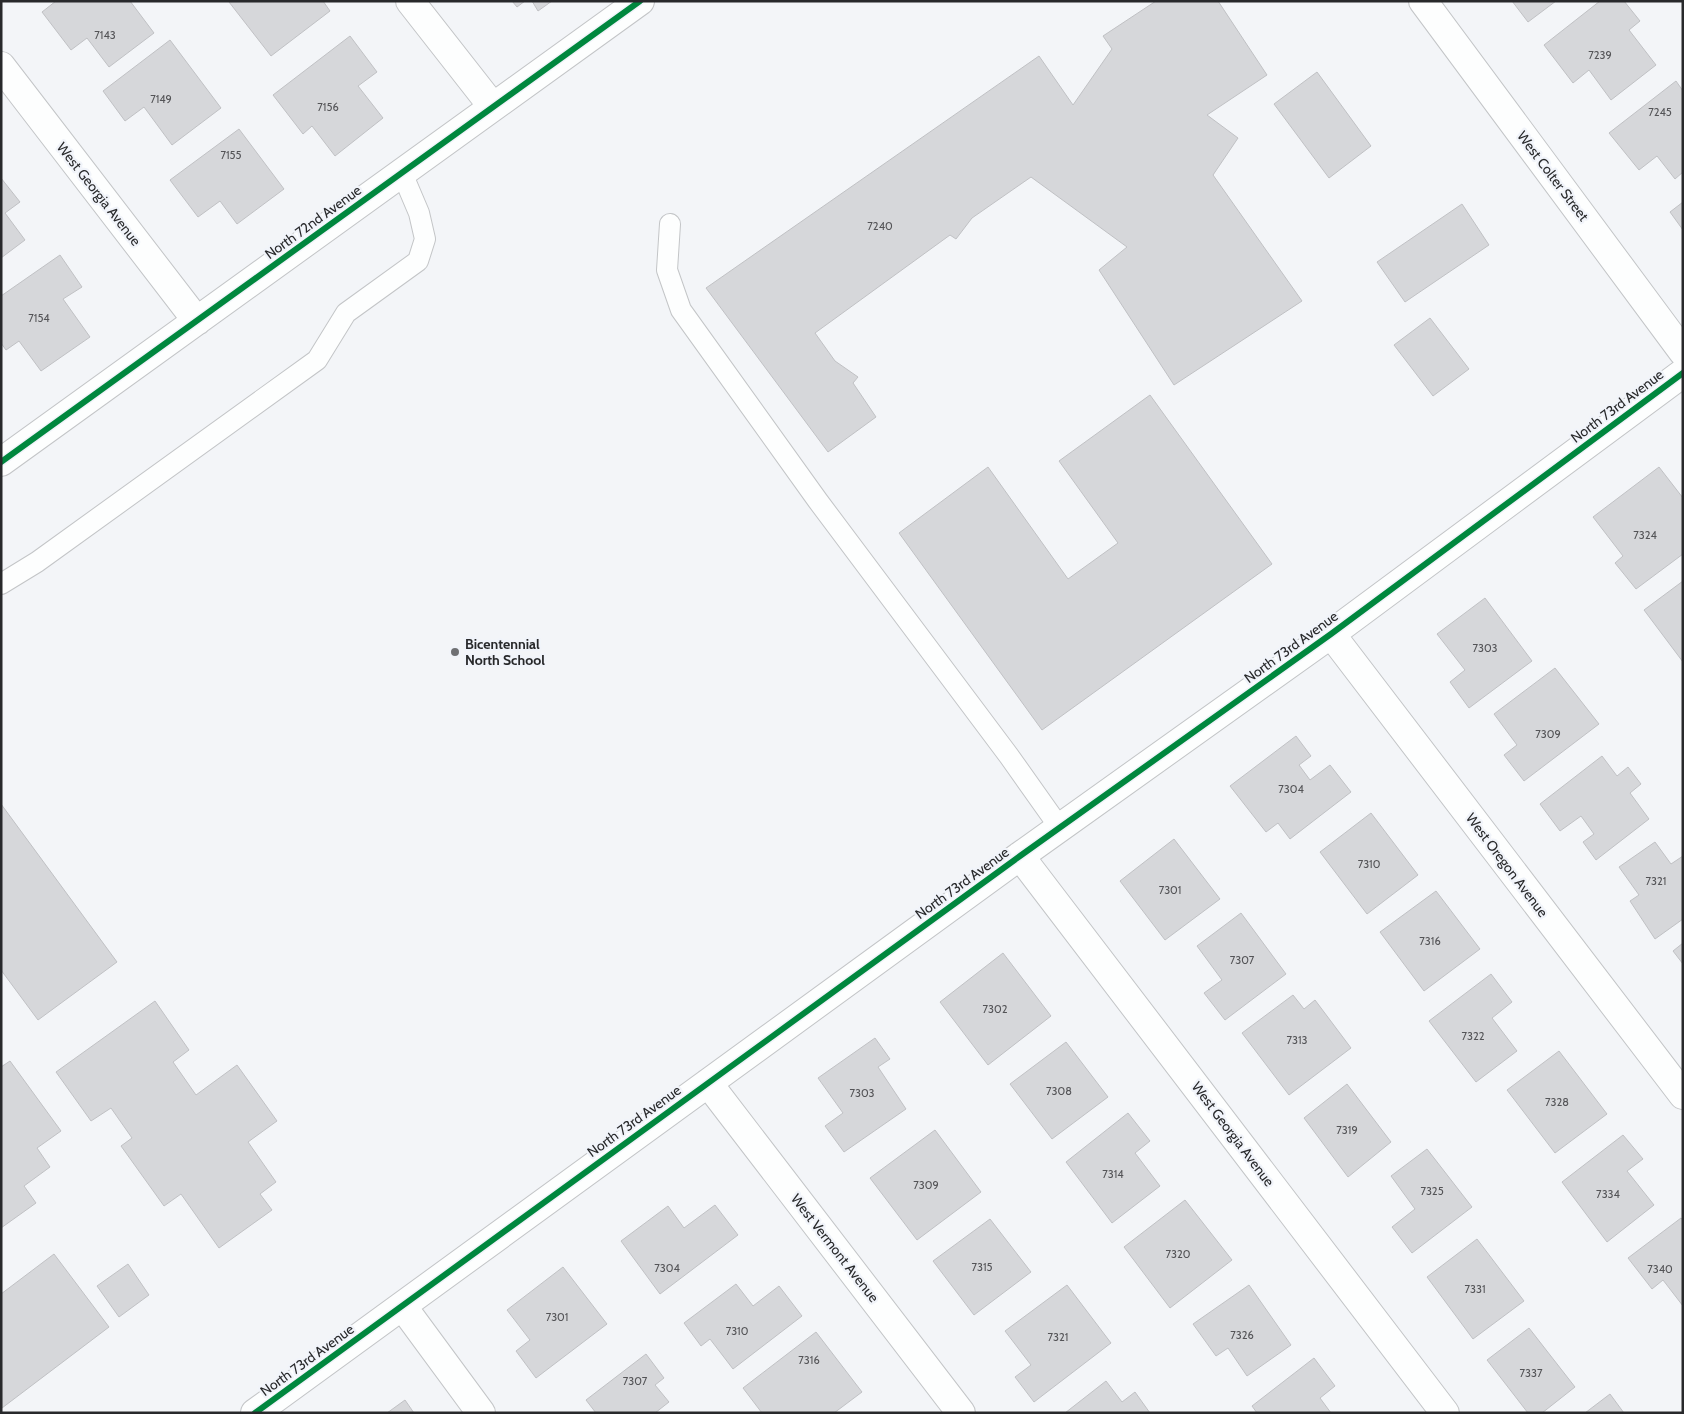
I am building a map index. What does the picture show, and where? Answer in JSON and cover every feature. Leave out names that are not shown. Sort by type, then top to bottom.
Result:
[{"type":"street","points":[[410,1],[493,107]]},
{"type":"street","name":"North 72nd Avenue","points":[[1,462],[640,1]]},
{"type":"street","name":"West Colter Street","points":[[1423,1],[1683,352]]},
{"type":"street","name":"West Georgia Avenue","points":[[1,66],[198,321]]},
{"type":"street","name":"North 73rd Avenue","points":[[255,1413],[1020,856],[1330,634],[1683,373]]},
{"type":"street","name":"West Oregon Avenue","points":[[1330,634],[1683,1095]]},
{"type":"street","name":"West Georgia Avenue","points":[[1020,856],[1445,1413]]},
{"type":"street","name":"West Vermont Avenue","points":[[708,1083],[961,1413]]},
{"type":"street","points":[[403,1307],[481,1413]]},
{"type":"lane","points":[[1,584],[37,562],[318,360],[346,313],[418,262],[425,239],[419,213],[402,173]]},
{"type":"lane","points":[[670,224],[667,270],[681,310],[818,501],[1009,756],[1060,828]]},
{"type":"building","points":[[56,1],[130,1],[154,33],[109,67],[87,38],[71,50],[42,12]]},
{"type":"building","points":[[323,1],[330,11],[271,56],[229,2]]},
{"type":"building","points":[[512,1],[525,1],[517,7]]},
{"type":"building","points":[[532,1],[552,1],[538,11]]},
{"type":"building","points":[[1156,1],[1218,1],[1267,75],[1207,115],[1238,138],[1213,175],[1302,301],[1174,385],[1099,270],[1127,247],[1031,177],[972,218],[956,239],[950,235],[815,333],[835,361],[858,377],[853,383],[876,417],[828,452],[706,288],[1039,56],[1073,105],[1112,49],[1103,36]]},
{"type":"building","points":[[1512,1],[1556,1],[1528,22]]},
{"type":"building","points":[[1600,1],[1624,1],[1640,21],[1629,30],[1656,65],[1611,100],[1589,70],[1573,83],[1544,45]]},
{"type":"building","points":[[350,36],[377,72],[358,86],[383,118],[335,156],[312,126],[303,134],[273,95]]},
{"type":"building","points":[[170,40],[221,108],[172,145],[144,107],[125,121],[103,91]]},
{"type":"building","points":[[1317,72],[1371,146],[1329,178],[1274,104]]},
{"type":"building","points":[[1676,81],[1683,91],[1683,172],[1675,179],[1657,156],[1639,170],[1609,133]]},
{"type":"building","points":[[239,129],[284,189],[237,224],[220,201],[198,217],[170,180]]},
{"type":"building","points":[[1,178],[20,202],[5,213],[25,240],[1,258]]},
{"type":"building","points":[[1683,202],[1683,230],[1670,212]]},
{"type":"building","points":[[1462,204],[1489,245],[1405,302],[1377,262]]},
{"type":"building","points":[[60,255],[82,287],[63,299],[90,337],[41,371],[19,341],[6,350],[1,343],[1,296]]},
{"type":"building","points":[[1430,318],[1469,369],[1433,396],[1394,345]]},
{"type":"building","points":[[1150,395],[1272,564],[1042,730],[899,533],[988,467],[1068,579],[1118,543],[1059,461]]},
{"type":"building","points":[[1659,467],[1683,498],[1683,554],[1636,589],[1615,563],[1623,556],[1593,517]]},
{"type":"building","points":[[1683,581],[1683,662],[1644,610]]},
{"type":"building","points":[[1485,598],[1532,661],[1469,708],[1450,682],[1465,670],[1437,634]]},
{"type":"building","points":[[1555,668],[1599,724],[1524,781],[1504,755],[1517,745],[1494,714]]},
{"type":"building","points":[[1296,736],[1311,756],[1299,765],[1310,780],[1330,765],[1351,792],[1290,839],[1278,823],[1266,832],[1230,786]]},
{"type":"building","points":[[1602,756],[1617,776],[1628,767],[1641,784],[1630,793],[1649,819],[1596,860],[1583,842],[1594,834],[1581,816],[1560,831],[1540,804]]},
{"type":"building","points":[[1,804],[117,962],[38,1020],[1,970]]},
{"type":"building","points":[[1371,813],[1418,875],[1367,914],[1320,852]]},
{"type":"building","points":[[1174,839],[1220,899],[1165,940],[1120,881]]},
{"type":"building","points":[[1655,842],[1671,864],[1683,856],[1683,919],[1655,939],[1630,901],[1639,895],[1619,867]]},
{"type":"building","points":[[1436,891],[1480,949],[1424,991],[1380,932]]},
{"type":"building","points":[[1241,913],[1286,974],[1225,1020],[1204,993],[1222,980],[1197,946]]},
{"type":"building","points":[[1683,943],[1683,964],[1673,951]]},
{"type":"building","points":[[1003,953],[1051,1016],[988,1065],[940,1002]]},
{"type":"building","points":[[1491,974],[1512,1002],[1492,1018],[1517,1051],[1476,1082],[1429,1021]]},
{"type":"building","points":[[1293,995],[1304,1009],[1315,1000],[1351,1048],[1289,1095],[1242,1033]]},
{"type":"building","points":[[155,1001],[189,1050],[173,1062],[196,1095],[237,1065],[277,1121],[248,1142],[276,1182],[260,1194],[272,1210],[219,1248],[181,1194],[164,1206],[121,1146],[132,1138],[111,1108],[91,1121],[56,1072]]},
{"type":"building","points":[[875,1038],[890,1059],[878,1067],[906,1109],[844,1152],[825,1126],[843,1113],[818,1078]]},
{"type":"building","points":[[1066,1042],[1108,1097],[1052,1139],[1010,1084]]},
{"type":"building","points":[[1559,1051],[1607,1114],[1555,1153],[1507,1090]]},
{"type":"building","points":[[10,1061],[61,1131],[37,1148],[50,1167],[24,1186],[36,1203],[1,1228],[1,1067]]},
{"type":"building","points":[[1347,1084],[1391,1142],[1348,1177],[1304,1118]]},
{"type":"building","points":[[1128,1113],[1150,1141],[1135,1153],[1160,1186],[1112,1223],[1066,1162]]},
{"type":"building","points":[[935,1130],[981,1192],[917,1240],[870,1178]]},
{"type":"building","points":[[1623,1135],[1643,1159],[1627,1171],[1654,1205],[1607,1242],[1562,1182]]},
{"type":"building","points":[[1427,1149],[1472,1207],[1412,1253],[1392,1227],[1415,1209],[1391,1176]]},
{"type":"building","points":[[1185,1200],[1232,1260],[1170,1308],[1124,1247]]},
{"type":"building","points":[[715,1205],[738,1235],[660,1294],[621,1241],[668,1206],[684,1228]]},
{"type":"building","points":[[1681,1218],[1683,1220],[1683,1306],[1663,1280],[1652,1289],[1628,1258]]},
{"type":"building","points":[[990,1219],[1031,1272],[974,1315],[933,1261]]},
{"type":"building","points":[[1477,1239],[1524,1301],[1473,1339],[1427,1277]]},
{"type":"building","points":[[54,1254],[109,1327],[2,1408],[1,1294]]},
{"type":"building","points":[[128,1264],[149,1295],[119,1317],[97,1286]]},
{"type":"building","points":[[563,1267],[607,1324],[536,1378],[516,1351],[530,1340],[507,1310]]},
{"type":"building","points":[[736,1284],[753,1306],[779,1286],[802,1316],[733,1369],[710,1339],[701,1346],[684,1323]]},
{"type":"building","points":[[1067,1285],[1111,1343],[1034,1402],[1015,1377],[1031,1365],[1005,1331]]},
{"type":"building","points":[[1249,1285],[1291,1345],[1247,1376],[1228,1348],[1216,1356],[1193,1324]]},
{"type":"building","points":[[1529,1328],[1575,1387],[1542,1413],[1528,1413],[1487,1360]]},
{"type":"building","points":[[816,1332],[862,1392],[834,1413],[762,1413],[743,1388]]},
{"type":"building","points":[[646,1354],[664,1378],[655,1385],[669,1402],[655,1413],[596,1413],[586,1400]]},
{"type":"building","points":[[1314,1358],[1335,1386],[1320,1398],[1331,1413],[1257,1413],[1252,1406]]},
{"type":"building","points":[[1106,1381],[1122,1402],[1135,1392],[1150,1413],[1065,1413]]},
{"type":"building","points":[[1610,1394],[1624,1413],[1585,1413]]},
{"type":"building","points":[[405,1400],[414,1413],[387,1413]]},
{"type":"cycle path","points":[[1,462],[640,1]]},
{"type":"cycle path","points":[[255,1413],[1020,856],[1331,634],[1683,373]]},
{"type":"place","name":"Bicentennial North School","points":[[455,652]]}]
